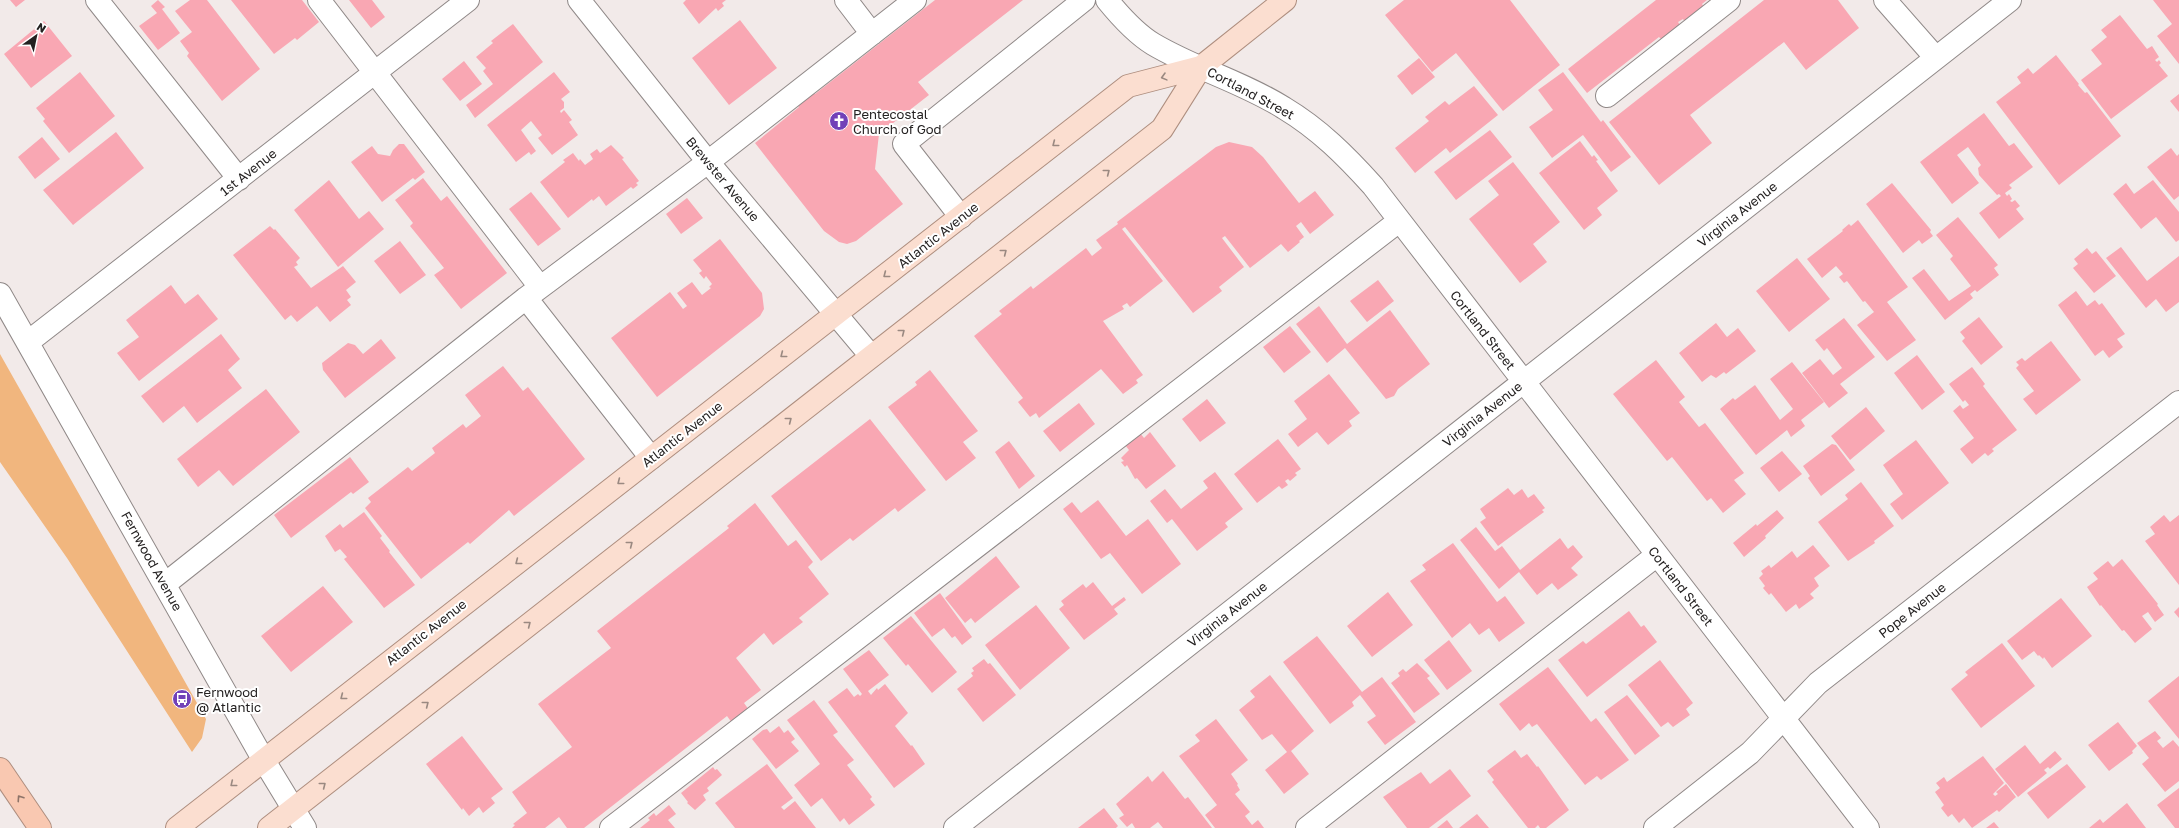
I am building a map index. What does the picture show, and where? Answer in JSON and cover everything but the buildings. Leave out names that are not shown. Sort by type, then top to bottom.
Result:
[{"type":"highway","points":[[0,769],[40,828]]},
{"type":"main road","name":"Atlantic Avenue","points":[[269,828],[1162,129],[1201,67],[1285,0]]},
{"type":"main road","name":"Atlantic Avenue","points":[[177,828],[263,759],[1128,86],[1201,67]]},
{"type":"street","points":[[97,0],[239,179]]},
{"type":"street","points":[[319,0],[375,73],[651,458]]},
{"type":"street","name":"1st Avenue","points":[[28,342],[468,0]]},
{"type":"street","name":"Brewster Avenue","points":[[578,0],[708,162],[837,313],[871,356]]},
{"type":"street","points":[[846,0],[872,34]]},
{"type":"street","points":[[165,584],[533,293],[708,162],[915,0]]},
{"type":"street","points":[[961,217],[904,144],[1084,0]]},
{"type":"street","name":"Cortland Street","points":[[1107,0],[1122,19],[1152,44],[1283,107],[1316,129],[1344,154],[1372,186],[1868,828]]},
{"type":"street","points":[[1607,96],[1729,0]]},
{"type":"street","points":[[1885,0],[1936,58]]},
{"type":"street","name":"Virginia Avenue","points":[[955,828],[2010,0]]},
{"type":"street","points":[[611,828],[1399,221]]},
{"type":"street","name":"Fernwood Avenue","points":[[0,294],[263,759],[305,828]]},
{"type":"street","name":"Pope Avenue","points":[[1654,828],[1750,753],[1784,720],[1818,683],[2179,402]]},
{"type":"street","points":[[1307,828],[1657,555]]},
{"type":"shaded area","points":[[0,354],[206,719],[202,738],[192,752],[67,558],[0,462]]},
{"type":"place","name":"Pentecostal Church of God","points":[[839,121]]},
{"type":"place","name":"Fernwood @ Atlantic","points":[[182,699]]}]
